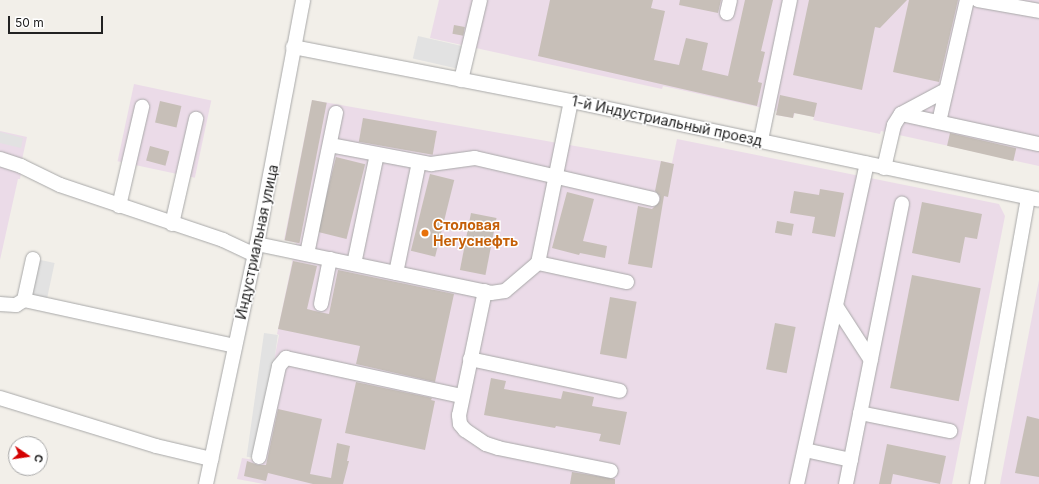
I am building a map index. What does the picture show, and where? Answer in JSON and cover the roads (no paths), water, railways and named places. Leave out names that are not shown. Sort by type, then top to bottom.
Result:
[{"type":"street","name":"Индустриальная улица","points":[[206,484],[256,249],[304,0]]},
{"type":"street","points":[[461,80],[480,0]]},
{"type":"street","points":[[761,140],[790,0]]},
{"type":"street","points":[[939,122],[967,0]]},
{"type":"street","points":[[978,0],[1039,11]]},
{"type":"street","name":"1-й Индустриальный проезд","points":[[294,47],[761,140],[884,168],[1033,199]]},
{"type":"street","points":[[884,168],[894,125],[901,114],[946,90]]},
{"type":"street","points":[[0,160],[19,166],[60,184],[119,206],[172,224],[256,249],[307,254],[499,293],[505,291],[538,263],[571,101]]},
{"type":"street","points":[[119,206],[142,107]]},
{"type":"street","points":[[307,254],[336,113]]},
{"type":"street","points":[[901,114],[1039,144]]},
{"type":"street","points":[[172,224],[196,118]]},
{"type":"street","points":[[330,145],[419,162],[438,164],[475,158],[652,199]]},
{"type":"street","points":[[354,264],[377,154]]},
{"type":"street","points":[[396,273],[419,162]]},
{"type":"street","points":[[797,484],[867,164]]},
{"type":"street","points":[[977,484],[1033,199]]},
{"type":"street","points":[[846,484],[902,204]]},
{"type":"street","points":[[24,300],[33,259]]},
{"type":"street","points":[[320,304],[330,259]]},
{"type":"street","points":[[538,263],[627,282]]},
{"type":"street","points":[[484,291],[462,396],[459,415],[460,424],[465,430],[486,444],[611,471]]},
{"type":"street","points":[[0,304],[16,305],[24,300],[235,346]]},
{"type":"street","points":[[836,306],[871,360]]},
{"type":"street","points":[[259,457],[279,366],[286,358],[462,396]]},
{"type":"street","points":[[470,359],[620,391]]},
{"type":"street","points":[[0,398],[156,446],[211,459]]},
{"type":"street","points":[[860,413],[950,431]]},
{"type":"street","points":[[805,450],[851,460]]},
{"type":"place","name":"Столовая Негуснефть","points":[[425,233]]}]
